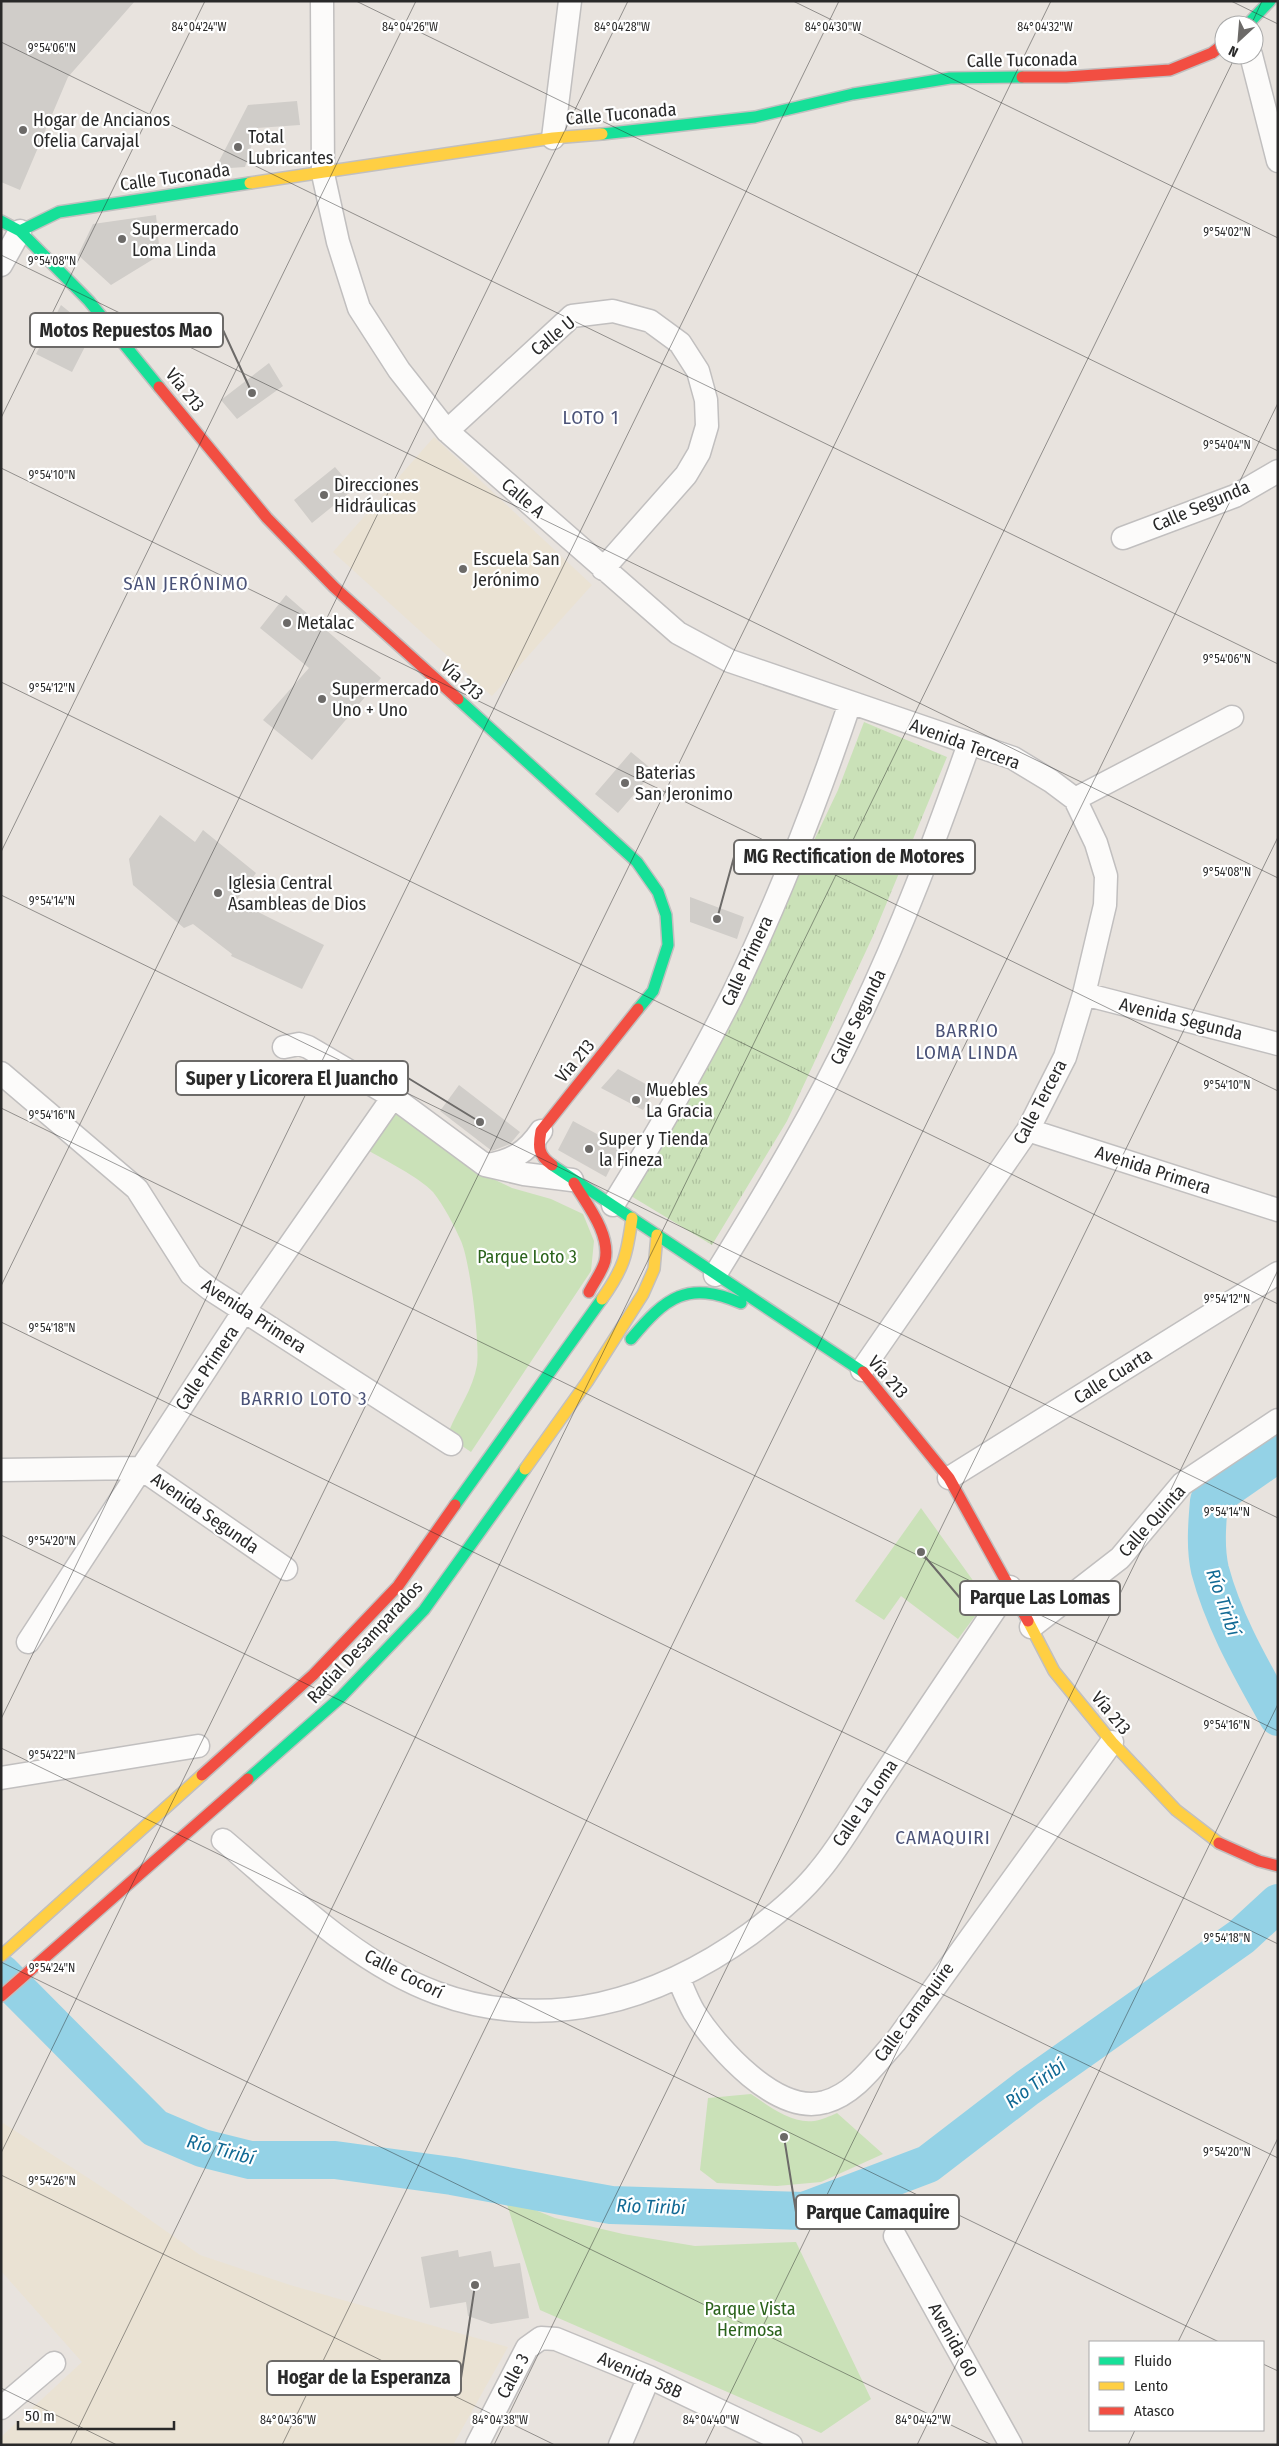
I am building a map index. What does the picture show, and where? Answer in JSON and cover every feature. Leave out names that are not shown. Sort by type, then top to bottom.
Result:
[{"type":"main road","points":[[1257,15],[1270,1]]},
{"type":"main road","name":"Calle Tuconada","points":[[10,226],[59,212],[323,174],[552,138],[643,131],[756,117],[853,94],[950,78],[1066,77],[1170,70],[1204,57],[1214,50]]},
{"type":"main road","name":"Vía 213","points":[[10,226],[89,301],[267,518],[334,587],[637,862],[658,892],[666,914],[668,946],[653,991],[541,1131],[538,1146],[542,1158],[572,1180],[657,1235],[703,1278],[787,1319],[862,1370],[949,1478],[1054,1671],[1112,1742],[1176,1810],[1213,1841],[1259,1861],[1278,1866]]},
{"type":"main road","points":[[562,1357],[586,1298],[605,1260],[603,1238],[572,1180]]},
{"type":"main road","name":"Radial Desamparados","points":[[1,1956],[313,1675],[398,1586],[615,1282],[627,1256],[632,1218]]},
{"type":"main road","name":"Radial Desamparados","points":[[1,1996],[340,1698],[424,1610],[587,1382],[643,1294],[654,1269],[657,1235]]},
{"type":"main road","points":[[587,1382],[623,1349],[672,1292],[703,1278]]},
{"type":"main road","points":[[656,1310],[688,1294],[709,1291],[787,1319]]},
{"type":"street","name":"Calle A","points":[[322,1],[323,174],[338,242],[359,308],[399,370],[447,431],[678,633],[730,661],[850,703]]},
{"type":"street","points":[[552,138],[570,1]]},
{"type":"street","points":[[1254,65],[1278,161]]},
{"type":"street","points":[[1,265],[10,226]]},
{"type":"street","name":"Calle U","points":[[447,431],[572,316],[613,311],[650,321],[680,343],[698,371],[706,400],[707,426],[699,453],[686,475],[603,569]]},
{"type":"street","name":"Calle Segunda","points":[[1123,538],[1236,496],[1278,471]]},
{"type":"street","name":"Avenida Tercera","points":[[850,703],[1013,758],[1051,781],[1075,799]]},
{"type":"street","name":"Calle Primera","points":[[613,1205],[689,1077],[730,998],[796,852],[850,703]]},
{"type":"street","points":[[1075,799],[1232,718]]},
{"type":"street","name":"Calle Segunda","points":[[703,1278],[815,1105],[860,1017],[900,928],[969,744]]},
{"type":"street","name":"Calle Tercera","points":[[862,1370],[1028,1130],[1065,1057],[1084,994],[1105,905],[1106,876],[1096,842],[1075,799]]},
{"type":"street","name":"Avenida Segunda","points":[[1084,994],[1278,1044]]},
{"type":"street","points":[[284,1047],[299,1044],[308,1047],[392,1097],[485,1165],[524,1174],[572,1180]]},
{"type":"street","name":"Avenida Primera","points":[[1,1073],[136,1189],[192,1274],[210,1290],[451,1444]]},
{"type":"street","name":"Calle Primera","points":[[28,1642],[244,1311],[392,1097]]},
{"type":"street","name":"Avenida Primera","points":[[1028,1130],[1278,1210]]},
{"type":"street","points":[[485,1165],[512,1159],[528,1147],[541,1131]]},
{"type":"street","name":"Calle Cuarta","points":[[949,1478],[1278,1273]]},
{"type":"street","name":"Calle Quinta","points":[[1031,1627],[1120,1558],[1182,1484],[1278,1420]]},
{"type":"street","name":"Avenida Segunda","points":[[1,1470],[140,1468],[286,1569]]},
{"type":"street","name":"Calle La Loma","points":[[678,1977],[725,1951],[773,1916],[819,1872],[1010,1587]]},
{"type":"street","name":"Calle Camaquire","points":[[678,1977],[694,2012],[721,2046],[743,2070],[771,2090],[798,2104],[824,2102],[845,2093],[866,2074],[896,2041],[1112,1742]]},
{"type":"street","points":[[1,1778],[198,1746]]},
{"type":"street","name":"Calle Cocorí","points":[[223,1840],[348,1944],[389,1970],[436,1993],[470,2003],[521,2011],[577,2010],[619,2001],[678,1977]]},
{"type":"street","name":"Avenida 60","points":[[895,2236],[1011,2445]]},
{"type":"street","name":"Avenida 58B","points":[[541,2338],[556,2339],[648,2377],[750,2436],[791,2445]]},
{"type":"street","name":"Calle 3","points":[[477,2445],[527,2348],[541,2338]]},
{"type":"street","points":[[5,2396],[54,2363]]},
{"type":"street","points":[[620,2445],[648,2377]]},
{"type":"shaded area","name":"Escuela San Jerónimo","points":[[434,437],[592,585],[492,696],[333,552]]},
{"type":"shaded area","points":[[3,2123],[116,2196],[200,2255],[290,2285],[508,2347],[453,2445],[1,2445],[1,2437],[82,2362],[1,2271],[1,2125]]},
{"type":"green space","points":[[864,722],[947,757],[873,936],[787,1121],[712,1245],[631,1196],[709,1061],[838,790]]},
{"type":"green space","name":"Parque Loto 3","points":[[391,1113],[401,1113],[489,1177],[512,1188],[551,1199],[583,1214],[594,1241],[591,1271],[471,1452],[449,1437],[449,1431],[469,1391],[477,1365],[476,1321],[468,1266],[461,1241],[452,1222],[433,1192],[410,1175],[366,1149]]},
{"type":"green space","points":[[921,1508],[987,1600],[958,1639],[901,1596],[884,1620],[855,1601]]},
{"type":"green space","points":[[751,2094],[773,2109],[797,2120],[814,2121],[837,2113],[883,2154],[821,2182],[777,2186],[717,2183],[700,2170],[708,2098]]},
{"type":"green space","name":"Parque Vista Hermosa","points":[[505,2198],[555,2218],[623,2234],[695,2246],[796,2242],[871,2399],[821,2433],[540,2310]]},
{"type":"building","name":"Hogar de Ancianos Ofelia Carvajal","points":[[1,1],[135,1],[68,77],[20,190],[1,182]]},
{"type":"building","name":"Total Lubricantes","points":[[297,101],[300,125],[257,128],[245,167],[215,169],[248,105]]},
{"type":"building","name":"Supermercado Loma Linda","points":[[156,215],[160,255],[111,285],[78,255],[93,224]]},
{"type":"building","points":[[61,305],[93,331],[72,372],[36,354]]},
{"type":"building","points":[[269,363],[283,386],[237,419],[221,400]]},
{"type":"building","name":"Direcciones Hidráulicas","points":[[335,467],[354,489],[312,523],[294,500]]},
{"type":"building","name":"Supermercado Uno + Uno","points":[[286,595],[381,678],[312,760],[263,720],[309,668],[260,628]]},
{"type":"building","name":"Baterias San Jeronimo","points":[[631,752],[654,771],[618,813],[595,794]]},
{"type":"building","points":[[160,815],[195,842],[203,830],[256,873],[236,901],[324,945],[302,989],[231,956],[232,954],[193,924],[184,928],[133,885],[129,859]]},
{"type":"building","points":[[690,897],[744,917],[737,939],[690,922]]},
{"type":"building","name":"Muebles La Gracia","points":[[618,1069],[655,1089],[643,1110],[601,1088]]},
{"type":"building","points":[[459,1085],[520,1132],[510,1144],[492,1151],[440,1111]]},
{"type":"building","name":"Super y Tienda la Fineza","points":[[573,1121],[621,1147],[606,1177],[558,1150]]},
{"type":"building","points":[[458,2250],[459,2257],[491,2251],[494,2267],[520,2263],[529,2318],[491,2324],[468,2316],[466,2302],[430,2308],[421,2257]]},
{"type":"waterway","name":"Río Tiribí","points":[[1278,1453],[1209,1501],[1207,1536],[1210,1570],[1223,1609],[1258,1682],[1278,1717]]},
{"type":"waterway","name":"Río Tiribí","points":[[1,1973],[155,2128],[202,2148],[250,2160],[335,2160],[452,2176],[611,2205],[804,2211],[928,2164],[1027,2088],[1241,1937],[1278,1903]]},
{"type":"traffic: fast","points":[[1257,15],[1270,1]]},
{"type":"traffic: fast","points":[[602,134],[755,117],[853,94],[950,78],[1022,77]]},
{"type":"traffic: fast","points":[[20,231],[59,212],[250,183]]},
{"type":"traffic: fast","points":[[1,221],[20,231],[89,301],[159,387]]},
{"type":"traffic: fast","points":[[458,699],[637,862],[658,892],[666,915],[668,945],[653,991],[638,1009]]},
{"type":"traffic: fast","points":[[552,1165],[863,1372]]},
{"type":"traffic: fast","points":[[631,1339],[655,1312],[679,1297],[692,1293],[706,1293],[722,1296],[741,1303]]},
{"type":"traffic: fast","points":[[455,1505],[602,1299]]},
{"type":"traffic: fast","points":[[248,1779],[340,1698],[424,1610],[525,1469]]},
{"type":"traffic: slow","points":[[250,183],[553,138],[602,134]]},
{"type":"traffic: slow","points":[[602,1299],[620,1270],[632,1218]]},
{"type":"traffic: slow","points":[[525,1469],[587,1382],[643,1294],[654,1269],[657,1235]]},
{"type":"traffic: slow","points":[[1028,1621],[1054,1671],[1112,1742],[1176,1810],[1219,1843]]},
{"type":"traffic: slow","points":[[1,1956],[202,1775]]},
{"type":"traffic: jam","points":[[1022,77],[1066,77],[1170,70],[1214,52]]},
{"type":"traffic: jam","points":[[159,387],[267,518],[334,587],[458,699]]},
{"type":"traffic: jam","points":[[552,1165],[544,1158],[540,1150],[541,1131],[638,1009]]},
{"type":"traffic: jam","points":[[574,1183],[597,1220],[605,1241],[605,1261],[589,1292]]},
{"type":"traffic: jam","points":[[863,1372],[949,1478],[1028,1621]]},
{"type":"traffic: jam","points":[[202,1775],[313,1675],[398,1586],[455,1505]]},
{"type":"traffic: jam","points":[[1,1996],[248,1779]]},
{"type":"traffic: jam","points":[[1219,1843],[1259,1861],[1278,1866]]},
{"type":"place","name":"Hogar de Ancianos Ofelia Carvajal","points":[[23,130]]},
{"type":"place","name":"Total Lubricantes","points":[[238,147]]},
{"type":"place","name":"Supermercado Loma Linda","points":[[122,239]]},
{"type":"place","name":"Motos Repuestos Mao","points":[[252,393]]},
{"type":"place","name":"Direcciones Hidráulicas","points":[[324,495]]},
{"type":"place","name":"Escuela San Jerónimo","points":[[463,569]]},
{"type":"place","name":"Metalac","points":[[287,623]]},
{"type":"place","name":"Supermercado Uno + Uno","points":[[322,699]]},
{"type":"place","name":"Baterias San Jeronimo","points":[[625,783]]},
{"type":"place","name":"Iglesia Central Asambleas de Dios","points":[[218,893]]},
{"type":"place","name":"MG Rectification de Motores","points":[[717,919]]},
{"type":"place","name":"Muebles La Gracia","points":[[636,1100]]},
{"type":"place","name":"Super y Licorera El Juancho","points":[[480,1122]]},
{"type":"place","name":"Super y Tienda la Fineza","points":[[589,1149]]},
{"type":"place","name":"Parque Las Lomas","points":[[921,1552]]},
{"type":"place","name":"Parque Camaquire","points":[[784,2137]]},
{"type":"place","name":"Hogar de la Esperanza","points":[[475,2285]]},
{"type":"district","name":"LOTO 1","points":[[591,417]]},
{"type":"district","name":"SAN JERÓNIMO","points":[[186,583]]},
{"type":"district","name":"BARRIO LOMA LINDA","points":[[967,1041]]},
{"type":"district","name":"BARRIO LOTO 3","points":[[304,1398]]},
{"type":"district","name":"CAMAQUIRI","points":[[943,1837]]}]
